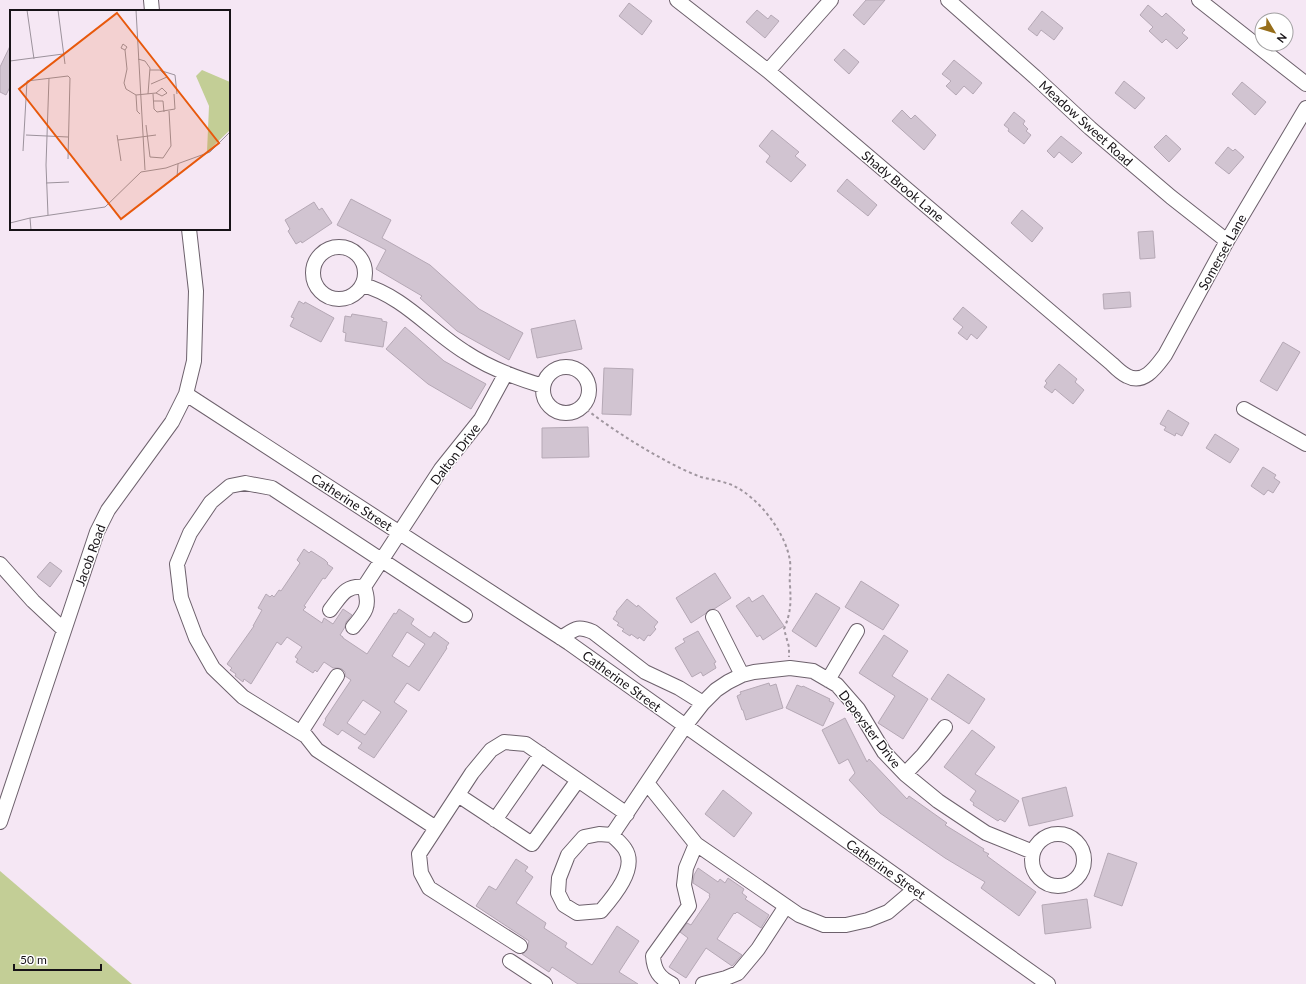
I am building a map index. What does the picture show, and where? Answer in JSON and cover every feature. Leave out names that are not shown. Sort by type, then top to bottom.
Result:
[{"type":"street","points":[[150,0],[152,10]]},
{"type":"street","name":"Shady Brook Lane","points":[[677,0],[768,71],[1127,376]]},
{"type":"street","points":[[768,71],[831,0]]},
{"type":"street","name":"Meadow Sweet Road","points":[[948,0],[1090,128],[1170,197],[1227,241]]},
{"type":"street","points":[[1199,0],[1306,84]]},
{"type":"street","name":"Somerset Lane","points":[[1127,376],[1142,378],[1154,370],[1165,355],[1227,241],[1306,108]]},
{"type":"street","name":"Jacob Road","points":[[0,822],[96,532],[108,510],[172,422],[186,394],[194,361],[196,292],[189,230]]},
{"type":"street","points":[[363,285],[375,288],[387,294],[465,352],[519,379],[543,386]]},
{"type":"street","points":[[566,367],[574,368],[582,373],[587,381],[588,390],[587,399],[582,406],[574,411],[566,413],[557,411],[549,406],[544,398],[543,386],[544,381],[549,374],[557,368],[566,367]]},
{"type":"street","name":"Dalton Drive","points":[[364,587],[442,469],[481,420],[506,373]]},
{"type":"street","name":"Catherine Street","points":[[186,394],[561,638],[1048,984]]},
{"type":"street","points":[[1244,409],[1306,444]]},
{"type":"street","points":[[436,828],[317,750],[301,732],[243,697],[213,668],[196,638],[181,598],[177,564],[190,533],[211,502],[230,486],[245,483],[272,488],[465,615]]},
{"type":"street","points":[[0,564],[33,601],[64,630]]},
{"type":"street","points":[[330,610],[347,589],[356,586],[364,587],[368,596],[368,604],[364,614],[353,627]]},
{"type":"street","points":[[713,616],[742,675]]},
{"type":"street","points":[[561,638],[575,629],[583,628],[593,632],[645,672],[679,688],[702,703]]},
{"type":"street","points":[[828,680],[857,631]]},
{"type":"street","name":"Depeyster Drive","points":[[612,835],[702,703],[716,690],[742,675],[754,672],[790,668],[813,671],[837,685],[858,709],[884,752],[905,774],[938,801],[986,833],[1033,852]]},
{"type":"street","points":[[301,732],[337,676]]},
{"type":"street","points":[[905,774],[923,755],[945,727]]},
{"type":"street","points":[[520,946],[429,888],[421,873],[420,854],[472,773],[491,750],[504,742],[526,744],[627,814]]},
{"type":"street","points":[[495,820],[541,754]]},
{"type":"street","points":[[458,795],[532,844],[578,780]]},
{"type":"street","points":[[647,783],[696,844],[799,916],[824,924],[846,925],[868,920],[888,912],[915,889]]},
{"type":"street","points":[[599,834],[612,835],[626,850],[628,862],[625,877],[615,895],[601,911],[577,913],[564,905],[558,893],[559,878],[568,856],[584,838],[599,834]]},
{"type":"street","points":[[672,984],[663,980],[654,966],[653,956],[689,906],[684,886],[686,868],[696,844]]},
{"type":"street","points":[[703,984],[723,981],[738,973],[758,949],[786,906]]},
{"type":"street","points":[[510,961],[545,984]]},
{"type":"path","points":[[582,406],[640,447],[678,467],[700,476],[733,485],[751,497],[767,514],[784,540],[790,561],[791,601],[789,617],[784,629],[789,647],[790,668]]},
{"type":"green space","points":[[0,871],[132,984],[0,984]]},
{"type":"building","points":[[866,0],[885,0],[864,25],[853,15]]},
{"type":"building","points":[[629,3],[652,21],[642,35],[619,16]]},
{"type":"building","points":[[1148,5],[1162,17],[1166,13],[1185,30],[1182,33],[1188,38],[1177,49],[1166,39],[1162,43],[1149,31],[1153,27],[1140,15]]},
{"type":"building","points":[[757,10],[768,19],[771,15],[779,21],[765,38],[746,22]]},
{"type":"building","points":[[1042,11],[1063,28],[1054,40],[1041,30],[1037,36],[1028,29]]},
{"type":"building","points":[[10,46],[10,87],[6,95],[0,92],[0,67]]},
{"type":"building","points":[[844,49],[859,62],[849,74],[834,60]]},
{"type":"building","points":[[954,60],[982,83],[973,94],[964,86],[956,95],[946,86],[951,81],[942,74]]},
{"type":"building","points":[[1124,81],[1145,98],[1135,109],[1115,93]]},
{"type":"building","points":[[1242,82],[1266,102],[1255,115],[1232,94]]},
{"type":"building","points":[[902,110],[911,119],[915,115],[936,135],[924,150],[892,121]]},
{"type":"building","points":[[1014,112],[1025,121],[1023,124],[1028,129],[1026,131],[1031,135],[1024,144],[1008,131],[1009,129],[1004,125]]},
{"type":"building","points":[[772,130],[799,152],[795,156],[806,165],[791,182],[766,162],[770,156],[759,146]]},
{"type":"building","points":[[1166,135],[1181,149],[1169,162],[1154,147]]},
{"type":"building","points":[[1061,136],[1082,153],[1072,163],[1059,152],[1054,158],[1047,151]]},
{"type":"building","points":[[1228,147],[1233,151],[1235,149],[1244,157],[1229,174],[1215,163]]},
{"type":"building","points":[[847,179],[877,205],[868,216],[837,191]]},
{"type":"building","points":[[351,199],[391,220],[382,238],[430,265],[479,309],[523,333],[509,360],[457,331],[420,298],[422,296],[376,269],[386,250],[337,225]]},
{"type":"building","points":[[314,202],[319,210],[322,208],[332,223],[302,243],[301,241],[296,244],[288,231],[290,229],[285,220]]},
{"type":"building","points":[[1022,210],[1043,228],[1032,242],[1011,223]]},
{"type":"building","points":[[1153,231],[1155,258],[1140,259],[1138,232]]},
{"type":"building","points":[[1130,292],[1131,307],[1104,309],[1103,294]]},
{"type":"building","points":[[299,301],[304,304],[305,302],[334,318],[321,342],[290,326],[294,318],[291,317]]},
{"type":"building","points":[[963,307],[987,327],[977,339],[971,334],[967,340],[958,333],[963,327],[953,319]]},
{"type":"building","points":[[352,314],[382,319],[382,321],[387,322],[383,347],[345,341],[346,333],[343,332],[345,316],[351,317]]},
{"type":"building","points":[[575,320],[582,349],[537,358],[531,329]]},
{"type":"building","points":[[405,327],[444,361],[486,384],[471,409],[428,384],[386,349]]},
{"type":"building","points":[[1283,342],[1300,352],[1277,391],[1260,381]]},
{"type":"building","points":[[1059,364],[1077,379],[1075,382],[1084,390],[1073,404],[1055,389],[1052,393],[1044,387],[1047,383],[1045,381]]},
{"type":"building","points":[[604,368],[633,369],[631,415],[602,414]]},
{"type":"building","points":[[1168,410],[1189,423],[1182,436],[1176,433],[1175,436],[1164,430],[1166,427],[1160,424]]},
{"type":"building","points":[[588,427],[589,457],[542,458],[542,428]]},
{"type":"building","points":[[1215,434],[1239,449],[1230,463],[1206,448]]},
{"type":"building","points":[[1263,467],[1276,475],[1274,478],[1280,482],[1273,493],[1268,490],[1264,495],[1251,486]]},
{"type":"building","points":[[304,549],[309,553],[311,551],[325,560],[328,563],[327,564],[333,568],[325,579],[323,578],[304,606],[306,607],[303,610],[322,623],[324,618],[333,624],[343,609],[352,615],[346,622],[340,635],[367,654],[394,613],[396,614],[399,609],[414,619],[411,624],[429,637],[431,637],[434,632],[449,643],[419,691],[407,683],[394,702],[407,711],[374,758],[358,748],[362,743],[342,730],[338,735],[323,725],[326,720],[325,719],[351,680],[345,676],[345,672],[342,669],[333,668],[324,662],[317,672],[315,670],[313,673],[296,662],[298,659],[295,657],[302,647],[287,637],[281,645],[277,642],[251,684],[244,679],[243,682],[235,676],[236,674],[230,670],[232,668],[227,664],[254,626],[262,610],[258,608],[266,594],[270,597],[272,595],[274,597],[279,590],[281,591],[300,563],[297,560]],"holes":[[[407,632],[425,644],[409,667],[392,656]],[[363,700],[381,712],[365,735],[347,723]]]},
{"type":"building","points":[[50,562],[62,571],[50,587],[37,577]]},
{"type":"building","points":[[715,573],[731,598],[714,609],[709,610],[691,623],[676,598]]},
{"type":"building","points":[[861,581],[899,605],[883,630],[845,607]]},
{"type":"building","points":[[816,593],[840,608],[816,647],[792,631]]},
{"type":"building","points":[[763,595],[784,626],[763,640],[760,635],[757,637],[736,606],[749,597],[752,602]]},
{"type":"building","points":[[627,599],[637,607],[638,605],[658,622],[654,627],[656,629],[650,636],[648,635],[644,641],[639,637],[638,639],[631,634],[630,636],[622,631],[624,629],[617,625],[619,623],[613,619],[617,613],[616,612]]},
{"type":"building","points":[[698,631],[716,662],[714,663],[716,668],[703,676],[701,672],[692,677],[675,648],[685,642],[683,639]]},
{"type":"building","points":[[884,635],[908,651],[892,676],[928,699],[903,739],[878,723],[895,696],[859,673]]},
{"type":"building","points":[[948,674],[985,699],[969,724],[931,699]]},
{"type":"building","points":[[769,683],[770,686],[776,684],[783,708],[746,720],[737,696],[741,694],[740,692]]},
{"type":"building","points":[[797,685],[803,686],[830,699],[829,701],[834,703],[823,726],[786,708]]},
{"type":"building","points":[[845,718],[867,762],[869,759],[907,799],[909,796],[947,823],[945,825],[984,849],[983,851],[989,854],[987,856],[1036,892],[1019,916],[981,888],[985,882],[945,858],[880,813],[849,780],[855,773],[848,759],[839,764],[822,730]]},
{"type":"building","points":[[972,730],[995,747],[975,774],[1019,801],[1005,822],[1000,819],[998,821],[973,805],[974,803],[970,800],[976,791],[944,767]]},
{"type":"building","points":[[1066,787],[1073,816],[1029,826],[1022,798]]},
{"type":"building","points":[[723,790],[752,813],[734,837],[705,814]]},
{"type":"building","points":[[1108,853],[1137,863],[1122,906],[1094,896]]},
{"type":"building","points":[[516,859],[528,867],[525,871],[533,877],[516,903],[546,923],[544,928],[567,943],[565,947],[592,965],[617,926],[639,941],[619,972],[638,984],[578,984],[552,967],[549,972],[522,954],[527,950],[529,941],[476,906],[489,886],[496,890]]},
{"type":"building","points":[[698,868],[718,882],[720,879],[725,883],[728,878],[744,889],[742,893],[747,897],[745,899],[769,915],[761,928],[737,912],[735,914],[734,913],[717,939],[742,955],[732,966],[706,948],[686,978],[669,967],[688,938],[680,932],[687,923],[691,925],[710,897],[710,894],[693,883],[694,875]]},
{"type":"building","points":[[1087,899],[1091,928],[1045,934],[1042,905]]}]
